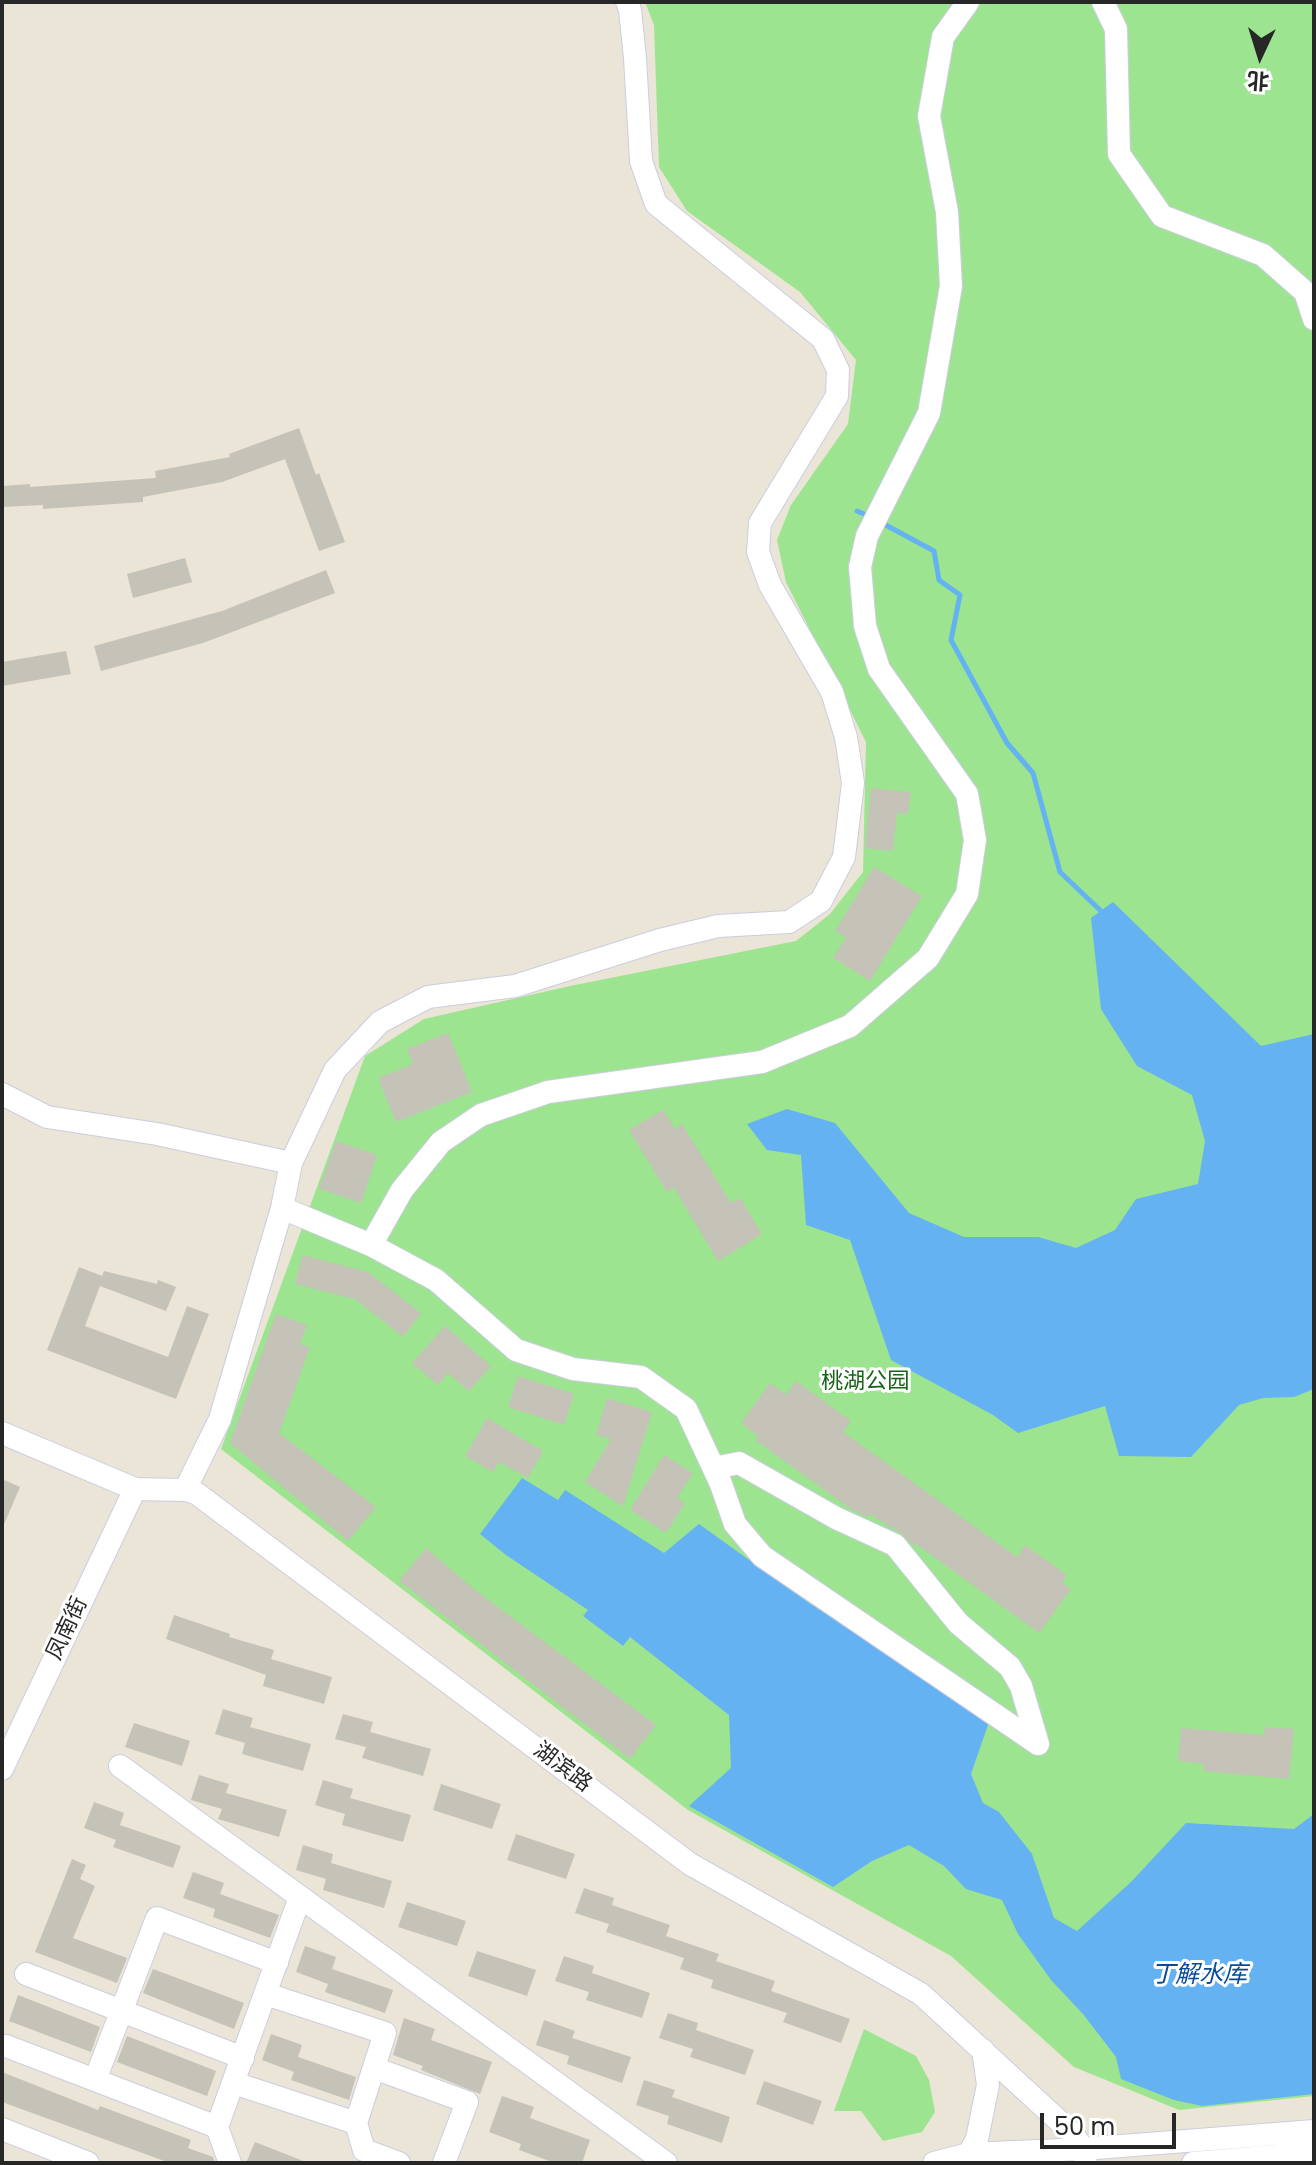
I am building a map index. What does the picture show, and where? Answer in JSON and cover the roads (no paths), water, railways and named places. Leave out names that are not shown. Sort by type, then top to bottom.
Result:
[{"type":"street","points":[[185,1490],[220,1419],[282,1208],[291,1163],[335,1070],[380,1022],[428,997],[515,986],[660,940],[718,926],[789,922],[821,901],[844,857],[853,783],[846,737],[832,692],[770,585],[758,552],[760,523],[837,396],[838,370],[823,339],[656,204],[641,161],[635,58],[627,2]]},
{"type":"street","points":[[371,1245],[402,1190],[441,1142],[481,1115],[548,1092],[762,1062],[850,1026],[928,958],[967,894],[975,840],[967,794],[879,669],[865,626],[860,567],[867,536],[929,413],[951,286],[947,212],[929,116],[943,37],[968,2]]},
{"type":"street","points":[[1103,2],[1116,29],[1119,154],[1162,216],[1263,255],[1305,292],[1314,319]]},
{"type":"street","points":[[2,1094],[47,1117],[157,1134],[291,1163]]},
{"type":"street","points":[[282,1208],[371,1245],[436,1280],[516,1350],[573,1369],[641,1377],[686,1409],[714,1468],[735,1524],[762,1556],[1038,1744],[1021,1686],[1010,1667],[958,1623],[895,1545],[836,1518],[739,1463],[714,1468]]},
{"type":"street","name":"湖滨路","points":[[2,1433],[135,1489],[196,1493],[690,1864],[921,1994],[1052,2114],[1084,2156]]},
{"type":"street","name":"凤南街","points":[[2,1769],[135,1489]]},
{"type":"street","points":[[120,1766],[666,2163]]},
{"type":"street","points":[[230,2163],[217,2127],[300,1897]]},
{"type":"street","points":[[95,2080],[157,1918],[277,1963]]},
{"type":"street","points":[[26,1974],[243,2058]]},
{"type":"street","points":[[266,1994],[385,2033],[356,2123],[364,2150],[399,2163]]},
{"type":"street","points":[[6,2046],[217,2127]]},
{"type":"street","points":[[969,2154],[977,2139],[988,2085],[983,2050]]},
{"type":"street","points":[[374,2068],[467,2102],[444,2163]]},
{"type":"street","points":[[234,2083],[356,2123]]},
{"type":"street","points":[[2,2129],[88,2163]]},
{"type":"street","points":[[934,2163],[969,2154],[1084,2156],[1314,2131]]},
{"type":"street","points":[[1193,2163],[1314,2153]]},
{"type":"water","points":[[1113,902],[1261,1046],[1314,1034],[1314,1389],[1294,1397],[1263,1398],[1239,1405],[1191,1457],[1119,1456],[1105,1406],[1018,1433],[993,1415],[891,1360],[850,1240],[806,1225],[801,1155],[767,1150],[747,1124],[787,1109],[835,1123],[909,1213],[964,1237],[1038,1237],[1076,1248],[1115,1230],[1136,1199],[1198,1184],[1205,1141],[1192,1095],[1137,1066],[1101,1009],[1091,918]]},
{"type":"water","name":"丁解水库","points":[[522,1478],[558,1500],[565,1490],[664,1553],[699,1524],[809,1603],[990,1719],[971,1774],[983,1803],[999,1812],[1032,1854],[1054,1918],[1077,1931],[1131,1882],[1186,1823],[1294,1829],[1314,1814],[1314,2094],[1202,2106],[1174,2100],[1121,2079],[1116,2057],[1083,2014],[1051,1980],[1018,1934],[1002,1900],[966,1889],[944,1866],[909,1845],[872,1861],[833,1887],[689,1806],[731,1768],[729,1715],[630,1637],[623,1646],[583,1616],[588,1610],[480,1534]]},
{"type":"waterway","points":[[857,511],[871,517]]},
{"type":"waterway","points":[[880,522],[934,551],[939,580],[960,595],[951,640],[1007,743],[1033,773],[1060,872],[1101,911]]},
{"type":"park label","name":"桃湖公园","points":[[865,1382]]}]
